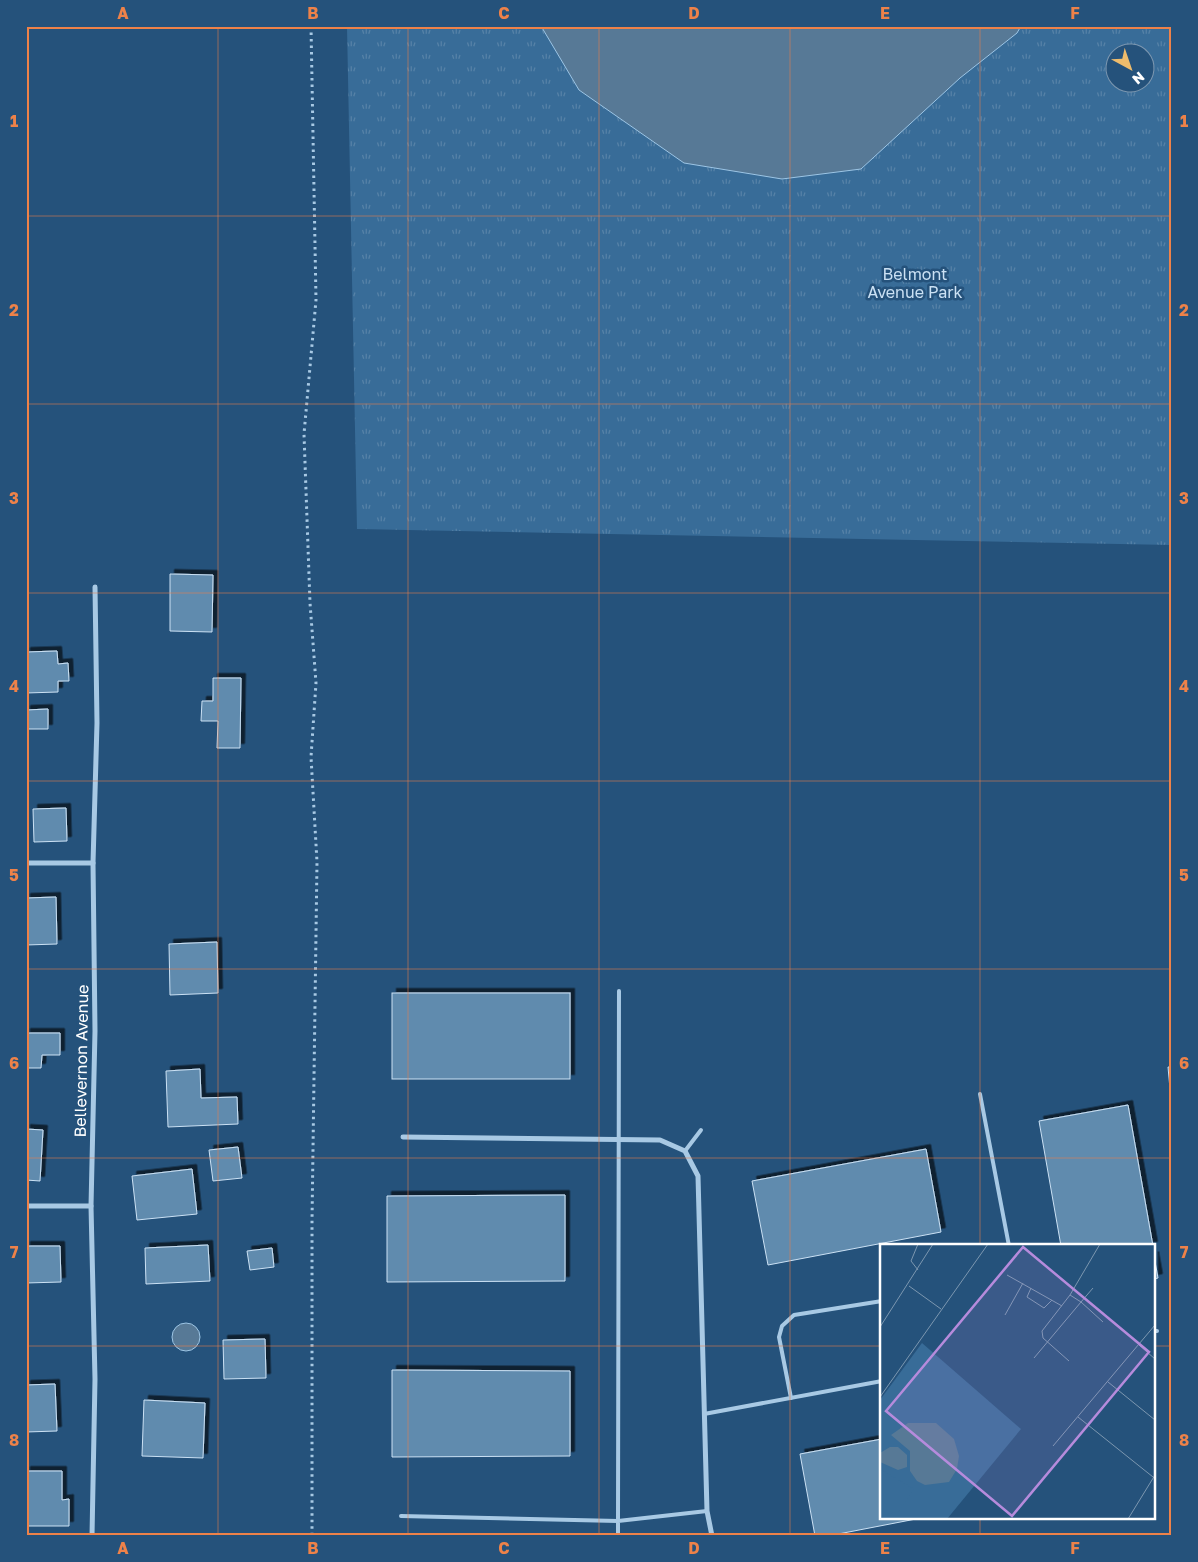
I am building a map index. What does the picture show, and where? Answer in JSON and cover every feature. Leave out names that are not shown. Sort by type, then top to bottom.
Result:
[{"type":"street","name":"Bellevernon Avenue","points":[[92,1536],[95,1379],[91,1206],[95,1031],[93,863],[97,723],[95,587]]},
{"type":"street","points":[[26,863],[93,863]]},
{"type":"street","points":[[403,1136],[660,1140],[684,1151],[698,1176],[707,1511],[712,1536]]},
{"type":"street","points":[[26,1206],[91,1206]]},
{"type":"lane","points":[[618,1536],[619,991]]},
{"type":"lane","points":[[980,1094],[1009,1244]]},
{"type":"lane","points":[[684,1151],[701,1130]]},
{"type":"lane","points":[[791,1398],[778,1337],[782,1326],[794,1315],[880,1301]]},
{"type":"lane","points":[[704,1414],[880,1381]]},
{"type":"lane","points":[[401,1516],[618,1520],[707,1511]]},
{"type":"path","points":[[311,26],[316,300],[304,434],[310,603],[316,683],[311,757],[317,862],[312,1221],[312,1536]]},
{"type":"green space","name":"Belmont Avenue Park","points":[[347,26],[1172,26],[1172,545],[357,529]]},
{"type":"shaded area","points":[[541,26],[1021,26],[1017,33],[960,78],[861,169],[782,179],[684,163],[579,90]]},
{"type":"shaded area","points":[[186,1323],[196,1327],[200,1337],[196,1347],[186,1351],[176,1347],[172,1337],[176,1327]]},
{"type":"building","points":[[170,574],[213,575],[212,632],[170,631]]},
{"type":"building","points":[[57,651],[58,664],[68,663],[69,681],[58,681],[58,692],[26,693],[26,652]]},
{"type":"building","points":[[213,678],[241,678],[240,748],[217,748],[218,721],[201,721],[202,701],[213,701]]},
{"type":"building","points":[[48,709],[48,729],[26,729],[26,710]]},
{"type":"building","points":[[66,808],[67,841],[34,842],[33,809]]},
{"type":"building","points":[[56,897],[57,944],[26,945],[26,898]]},
{"type":"building","points":[[217,942],[218,993],[170,995],[169,944]]},
{"type":"building","points":[[392,993],[570,993],[570,1079],[392,1079]]},
{"type":"building","points":[[26,1033],[60,1033],[60,1055],[42,1055],[41,1068],[26,1068]]},
{"type":"building","points":[[1168,1067],[1172,1067],[1172,1100],[1171,1100]]},
{"type":"building","points":[[200,1069],[201,1098],[237,1097],[238,1124],[168,1127],[166,1071]]},
{"type":"building","points":[[1128,1105],[1153,1244],[1061,1244],[1039,1121]]},
{"type":"building","points":[[26,1129],[43,1130],[40,1181],[26,1180]]},
{"type":"building","points":[[238,1147],[242,1178],[213,1181],[209,1150]]},
{"type":"building","points":[[926,1149],[941,1232],[768,1265],[752,1181]]},
{"type":"building","points":[[192,1169],[197,1214],[137,1220],[132,1176]]},
{"type":"building","points":[[565,1195],[565,1281],[387,1282],[387,1196]]},
{"type":"building","points":[[208,1245],[210,1281],[146,1284],[145,1248]]},
{"type":"building","points":[[26,1246],[60,1246],[61,1282],[26,1283]]},
{"type":"building","points":[[272,1248],[274,1267],[250,1270],[247,1251]]},
{"type":"building","points":[[265,1339],[266,1378],[224,1379],[223,1340]]},
{"type":"building","points":[[392,1370],[570,1371],[570,1456],[392,1457]]},
{"type":"building","points":[[55,1384],[57,1431],[26,1432],[26,1385]]},
{"type":"building","points":[[144,1400],[205,1403],[203,1458],[142,1456]]},
{"type":"building","points":[[880,1439],[880,1520],[911,1520],[828,1536],[815,1536],[800,1454]]},
{"type":"building","points":[[26,1471],[62,1471],[62,1500],[69,1499],[69,1526],[26,1526]]}]
